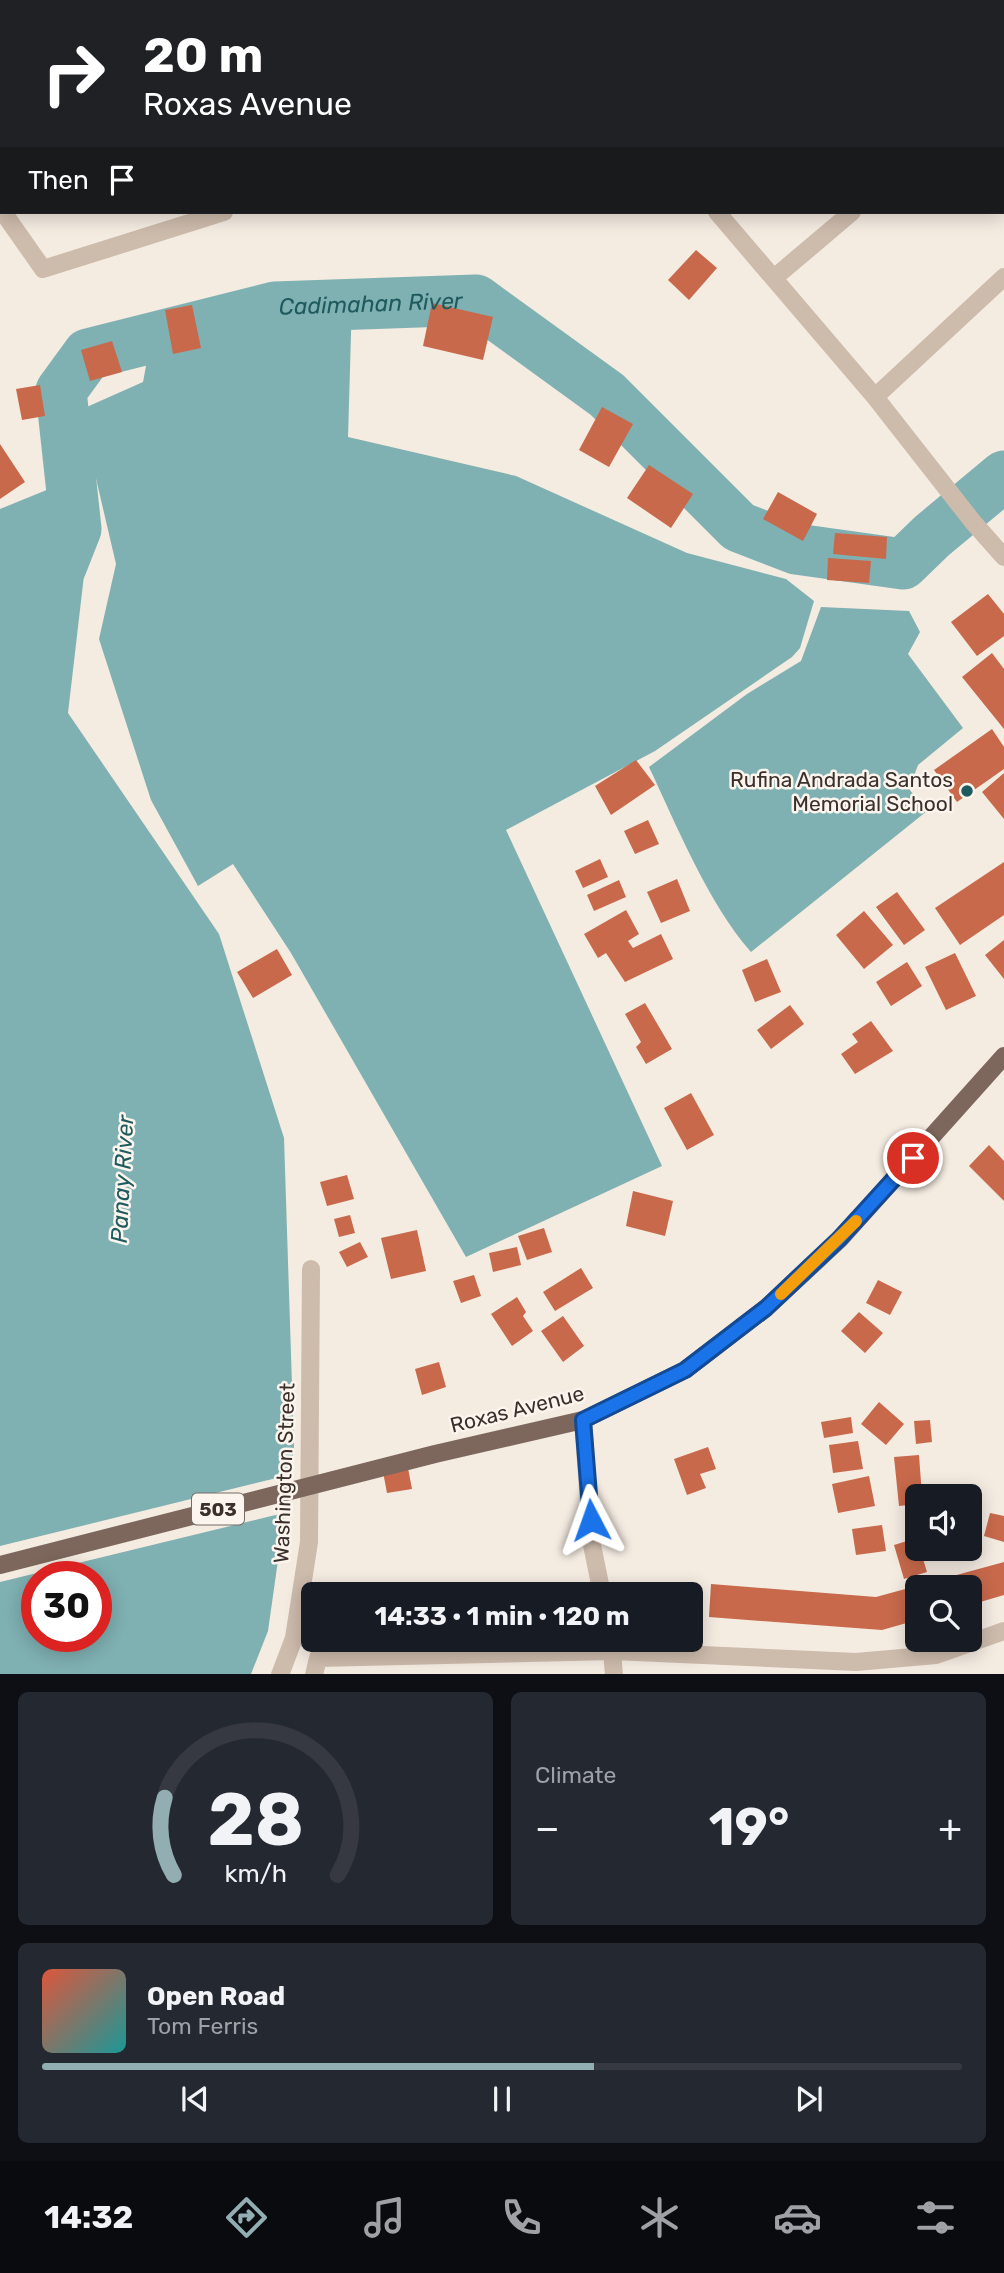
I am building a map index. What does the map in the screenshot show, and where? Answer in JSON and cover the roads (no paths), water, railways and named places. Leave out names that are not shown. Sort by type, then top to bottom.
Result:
[{"type":"main road","name":"Roxas Avenue","points":[[0,1564],[435,1454],[583,1420],[685,1370],[766,1308],[839,1239],[1004,1056]]},
{"type":"street","points":[[5,214],[43,270],[218,214]]},
{"type":"street","points":[[719,214],[875,397],[973,522],[1004,557]]},
{"type":"street","points":[[774,278],[850,214]]},
{"type":"street","points":[[875,397],[1004,277]]},
{"type":"street","name":"Washington Street","points":[[280,1674],[294,1638],[309,1542],[311,1269]]},
{"type":"street","points":[[583,1420],[592,1545],[600,1582]]},
{"type":"street","points":[[663,1652],[771,1667],[856,1662],[896,1667],[936,1656],[1004,1631]]},
{"type":"street","points":[[314,1674],[318,1658],[454,1652]]},
{"type":"street","points":[[612,1652],[614,1674]]},
{"type":"water","points":[[352,300],[348,437],[516,476],[687,553],[786,579],[814,601],[800,648],[792,657],[655,751],[506,830],[662,1166],[466,1257],[291,953],[233,864],[198,886],[151,800],[99,639],[116,564],[80,410],[143,382],[149,350],[169,332],[286,306]]},
{"type":"water","name":"Panay River","points":[[54,487],[91,515],[68,713],[219,934],[284,1138],[294,1447],[268,1631],[251,1674],[0,1674],[0,509]]},
{"type":"water","points":[[821,607],[909,611],[920,632],[908,654],[963,728],[918,765],[909,789],[927,811],[751,952],[707,887],[649,767],[747,694],[801,661]]},
{"type":"waterway","name":"Cadimahan River","points":[[61,567],[76,529],[61,391],[88,354],[275,307],[476,300],[607,395],[739,527],[796,549],[903,564],[1004,476]]},
{"type":"place","name":"Rufina Andrada Santos Memorial School","points":[[967,791]]}]
